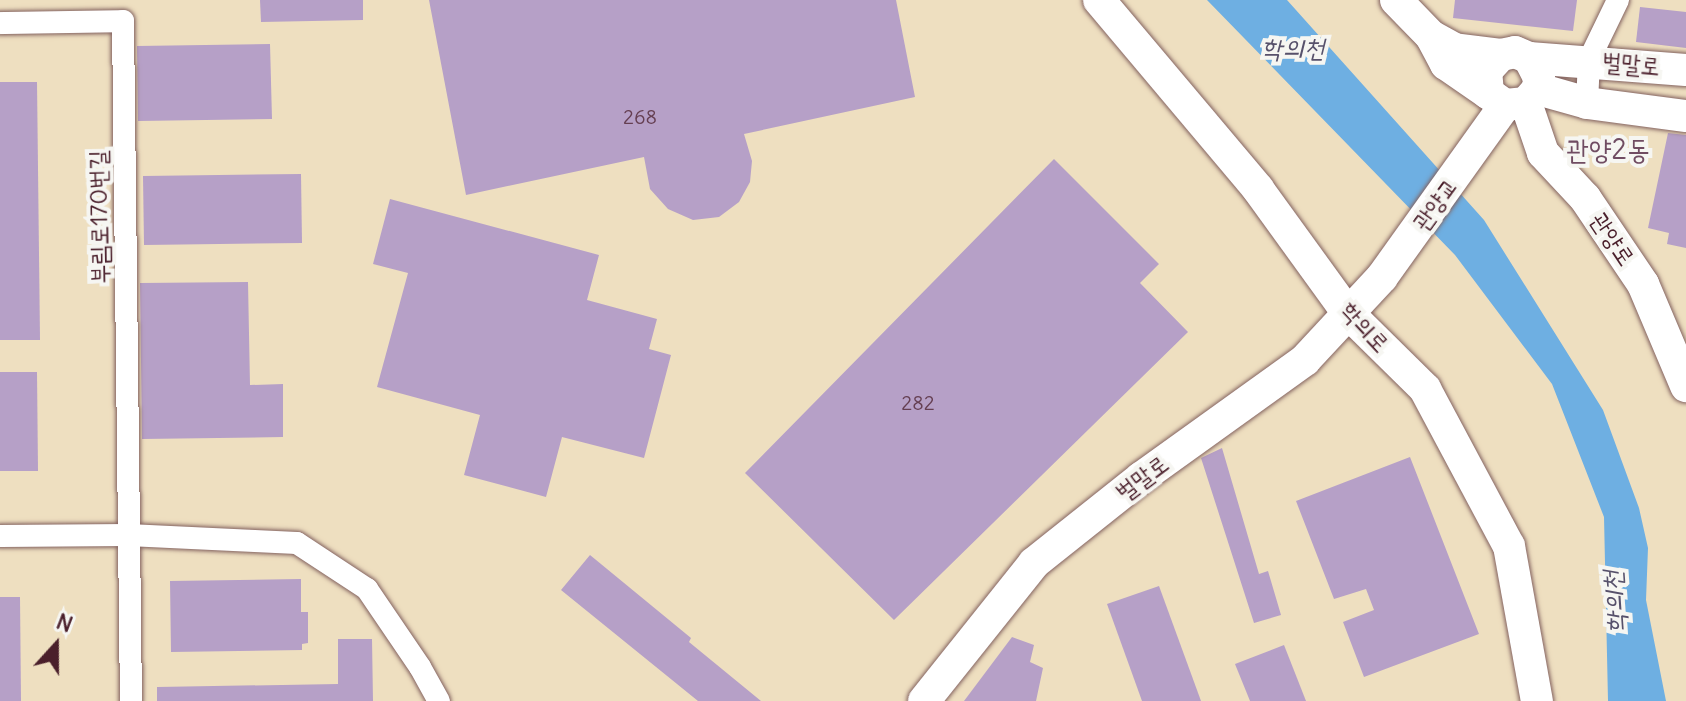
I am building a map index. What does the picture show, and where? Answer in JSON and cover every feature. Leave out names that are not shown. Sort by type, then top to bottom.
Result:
[{"type":"street","name":"학의로","points":[[1099,0],[1258,189],[1347,312],[1425,389],[1509,546],[1537,701]]},
{"type":"street","points":[[1396,0],[1431,36],[1446,64],[1509,104]]},
{"type":"street","points":[[1587,103],[1589,60],[1618,0]]},
{"type":"street","name":"부림로170번길","points":[[0,23],[123,21],[128,535]]},
{"type":"street","name":"벌말로","points":[[1431,36],[1454,49],[1686,70]]},
{"type":"street","points":[[1509,104],[1486,71],[1515,56]]},
{"type":"street","name":"관양로","points":[[1515,56],[1536,66],[1509,104],[1543,153],[1585,198],[1643,284],[1686,386]]},
{"type":"street","name":"벌말로","points":[[1509,104],[1587,103],[1686,116]]},
{"type":"street","name":"관양교","points":[[1382,277],[1509,104]]},
{"type":"street","name":"벌말로","points":[[924,701],[1034,563],[1141,478],[1305,360],[1382,277]]},
{"type":"street","points":[[0,536],[128,535],[297,543],[367,589],[420,667],[439,701]]},
{"type":"street","points":[[128,535],[131,701]]},
{"type":"water","name":"학의천","points":[[1207,0],[1287,0],[1484,220],[1603,410],[1639,508],[1648,548],[1646,600],[1666,701],[1608,701],[1604,517],[1552,384],[1455,255]]},
{"type":"building","points":[[260,0],[363,0],[363,20],[261,22]]},
{"type":"building","points":[[429,0],[896,0],[915,97],[744,134],[752,161],[750,182],[739,202],[719,217],[693,220],[668,209],[650,189],[644,157],[466,195]]},
{"type":"building","points":[[1455,0],[1577,0],[1573,31],[1453,18]]},
{"type":"building","points":[[1640,7],[1686,12],[1686,48],[1636,42]]},
{"type":"building","points":[[270,44],[272,119],[138,121],[137,46]]},
{"type":"building","points":[[0,82],[37,82],[40,340],[0,340]]},
{"type":"building","points":[[1668,133],[1686,135],[1686,248],[1667,244],[1669,233],[1648,228]]},
{"type":"building","points":[[1054,159],[1159,264],[1140,283],[1188,332],[894,620],[745,473]]},
{"type":"building","points":[[301,174],[302,243],[144,245],[143,176]]},
{"type":"building","points":[[390,199],[599,255],[587,300],[657,319],[649,349],[671,355],[644,458],[562,437],[546,497],[464,475],[480,415],[377,387],[408,273],[373,264]]},
{"type":"building","points":[[248,282],[250,385],[283,384],[283,437],[142,439],[140,283]]},
{"type":"building","points":[[0,372],[37,372],[38,471],[0,471]]},
{"type":"building","points":[[1222,448],[1259,574],[1268,571],[1281,615],[1254,623],[1201,458]]},
{"type":"building","points":[[1410,457],[1479,634],[1364,677],[1343,622],[1374,610],[1366,589],[1334,599],[1296,501]]},
{"type":"building","points":[[590,555],[691,638],[689,642],[761,701],[698,701],[561,590]]},
{"type":"building","points":[[301,579],[301,612],[308,612],[308,643],[302,644],[302,650],[171,652],[170,581]]},
{"type":"building","points":[[1159,586],[1201,701],[1142,701],[1107,604]]},
{"type":"building","points":[[0,597],[20,597],[21,701],[0,701]]},
{"type":"building","points":[[1012,637],[1034,645],[1030,662],[1043,668],[1036,701],[964,701]]},
{"type":"building","points":[[338,639],[372,639],[373,701],[157,701],[157,687],[338,684]]},
{"type":"building","points":[[1284,645],[1306,701],[1250,701],[1235,664]]},
{"type":"district","name":"관양2동","points":[[1608,149]]}]
